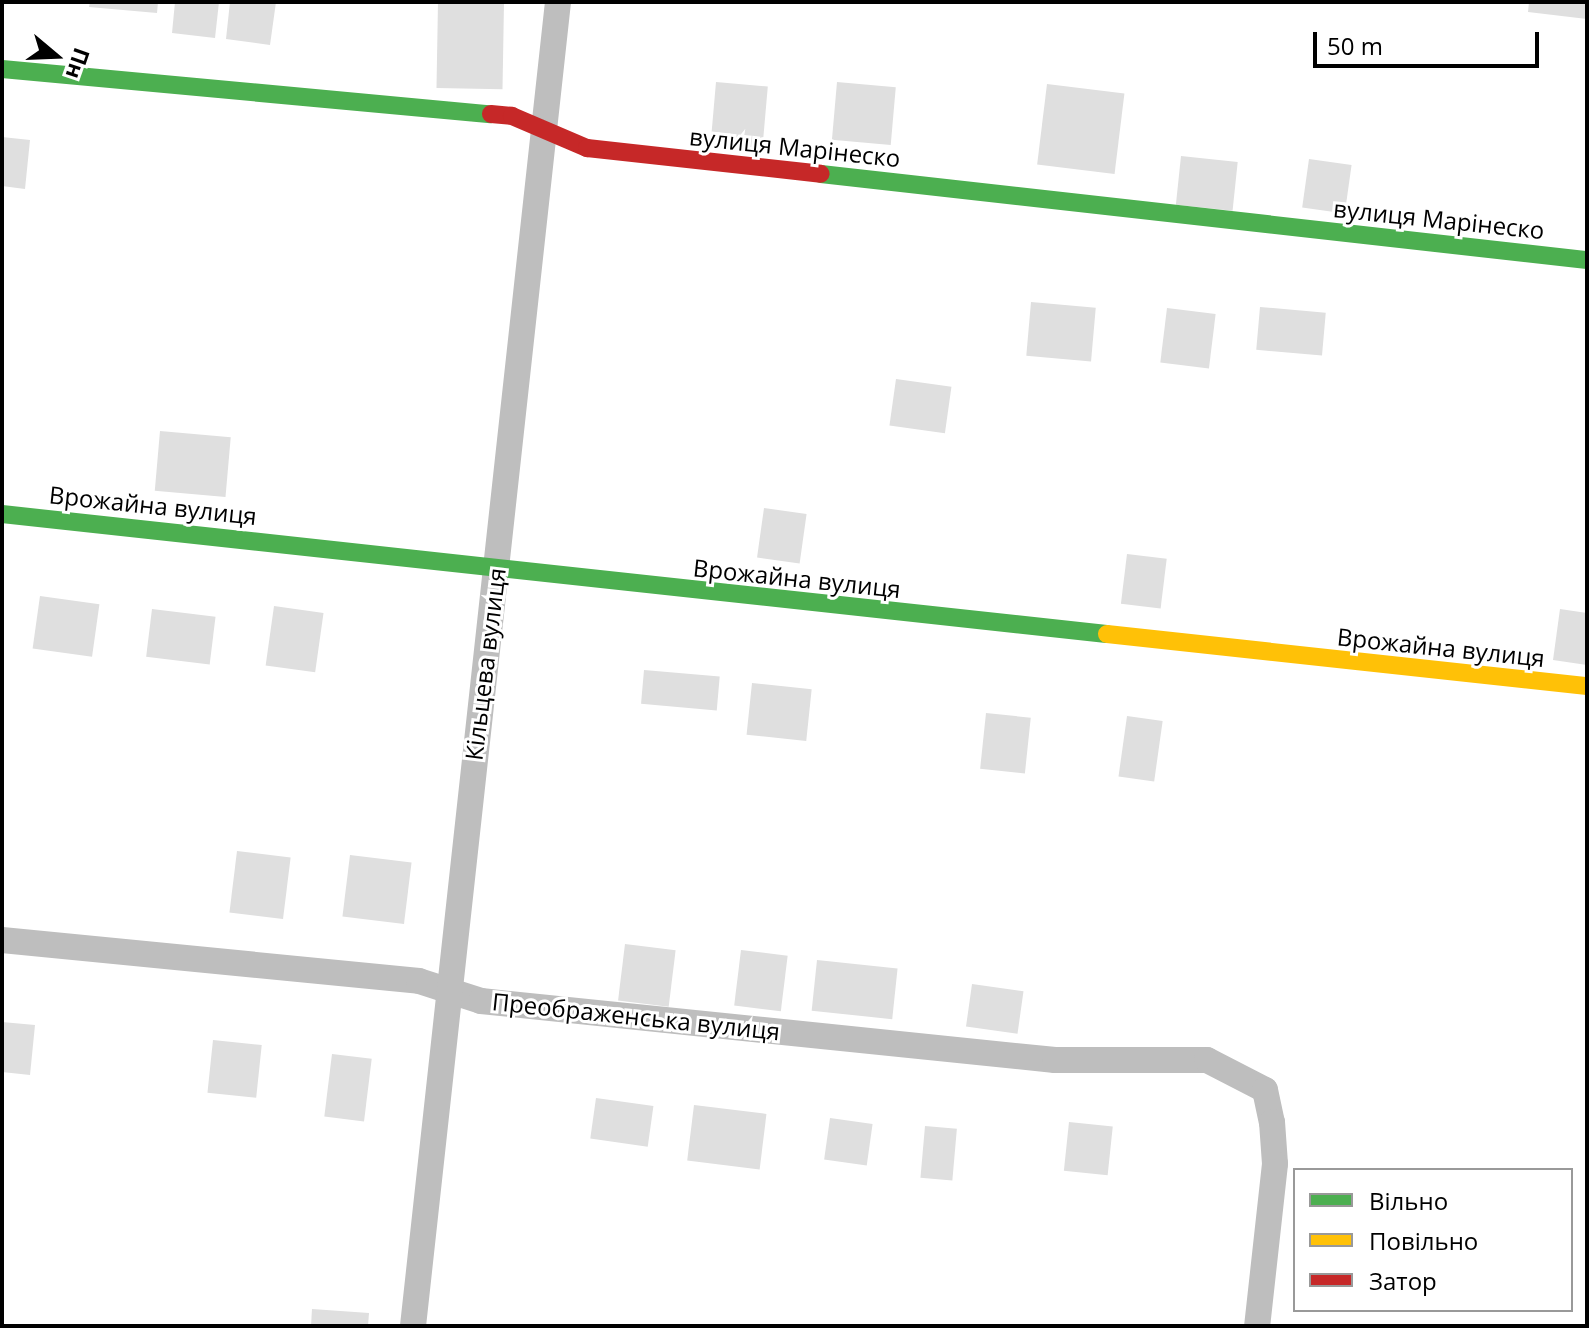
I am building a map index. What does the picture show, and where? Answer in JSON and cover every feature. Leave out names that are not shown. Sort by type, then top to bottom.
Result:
[{"type":"street","name":"Кільцева вулиця","points":[[413,1326],[558,2]]},
{"type":"street","name":"вулиця Марінеско","points":[[2,69],[512,116],[545,126],[587,148],[1587,260]]},
{"type":"street","name":"Врожайна вулиця","points":[[2,514],[454,559],[496,570],[1587,686]]},
{"type":"street","name":"Преображенська вулиця","points":[[2,940],[448,987],[481,1001],[1055,1060],[1187,1057],[1207,1060],[1265,1090],[1275,1164],[1257,1326]]},
{"type":"building","points":[[90,2],[158,2],[157,13],[89,7]]},
{"type":"building","points":[[175,2],[219,2],[215,38],[172,33]]},
{"type":"building","points":[[230,2],[276,2],[270,45],[226,39]]},
{"type":"building","points":[[438,2],[504,3],[502,89],[436,88]]},
{"type":"building","points":[[1529,2],[1587,2],[1587,19],[1528,12]]},
{"type":"building","points":[[716,82],[768,87],[762,151],[710,147]]},
{"type":"building","points":[[837,82],[896,87],[891,145],[832,140]]},
{"type":"building","points":[[1047,84],[1124,94],[1115,174],[1037,164]]},
{"type":"building","points":[[2,137],[30,140],[25,189],[2,186]]},
{"type":"building","points":[[1181,156],[1238,162],[1233,211],[1176,205]]},
{"type":"building","points":[[1309,159],[1352,165],[1345,214],[1302,208]]},
{"type":"building","points":[[1031,302],[1096,308],[1091,361],[1026,356]]},
{"type":"building","points":[[1260,307],[1326,313],[1322,356],[1256,350]]},
{"type":"building","points":[[1167,308],[1216,314],[1209,369],[1160,363]]},
{"type":"building","points":[[896,379],[951,387],[945,433],[889,426]]},
{"type":"building","points":[[160,431],[231,437],[226,497],[155,491]]},
{"type":"building","points":[[764,508],[807,514],[800,563],[757,558]]},
{"type":"building","points":[[1127,554],[1167,559],[1161,609],[1121,604]]},
{"type":"building","points":[[40,596],[99,604],[92,657],[33,648]]},
{"type":"building","points":[[274,606],[324,613],[315,672],[266,665]]},
{"type":"building","points":[[152,609],[216,617],[210,664],[146,657]]},
{"type":"building","points":[[1560,609],[1587,613],[1587,665],[1553,660]]},
{"type":"building","points":[[644,670],[720,677],[717,710],[641,704]]},
{"type":"building","points":[[752,683],[812,689],[806,741],[747,735]]},
{"type":"building","points":[[986,713],[1031,718],[1025,773],[980,769]]},
{"type":"building","points":[[1127,716],[1163,721],[1154,781],[1119,776]]},
{"type":"building","points":[[237,851],[291,858],[283,919],[229,913]]},
{"type":"building","points":[[350,855],[412,863],[404,924],[342,917]]},
{"type":"building","points":[[625,944],[676,950],[669,1007],[618,1001]]},
{"type":"building","points":[[741,950],[788,956],[781,1011],[734,1006]]},
{"type":"building","points":[[817,960],[898,968],[892,1019],[812,1011]]},
{"type":"building","points":[[972,984],[1023,991],[1018,1034],[966,1027]]},
{"type":"building","points":[[2,1022],[35,1025],[30,1075],[2,1072]]},
{"type":"building","points":[[213,1040],[262,1045],[256,1098],[207,1093]]},
{"type":"building","points":[[332,1054],[372,1059],[364,1121],[324,1117]]},
{"type":"building","points":[[596,1098],[653,1106],[648,1147],[590,1139]]},
{"type":"building","points":[[694,1105],[766,1114],[760,1169],[687,1161]]},
{"type":"building","points":[[830,1118],[873,1124],[867,1166],[824,1160]]},
{"type":"building","points":[[1069,1122],[1113,1127],[1108,1175],[1064,1171]]},
{"type":"building","points":[[925,1126],[957,1129],[952,1181],[920,1178]]},
{"type":"building","points":[[312,1309],[369,1313],[368,1326],[311,1326]]},
{"type":"traffic: fast","points":[[2,69],[491,114]]},
{"type":"traffic: fast","points":[[821,174],[1587,260]]},
{"type":"traffic: fast","points":[[2,514],[1107,634]]},
{"type":"traffic: slow","points":[[1107,634],[1587,686]]},
{"type":"traffic: jam","points":[[491,114],[512,116],[587,148],[821,174]]}]
